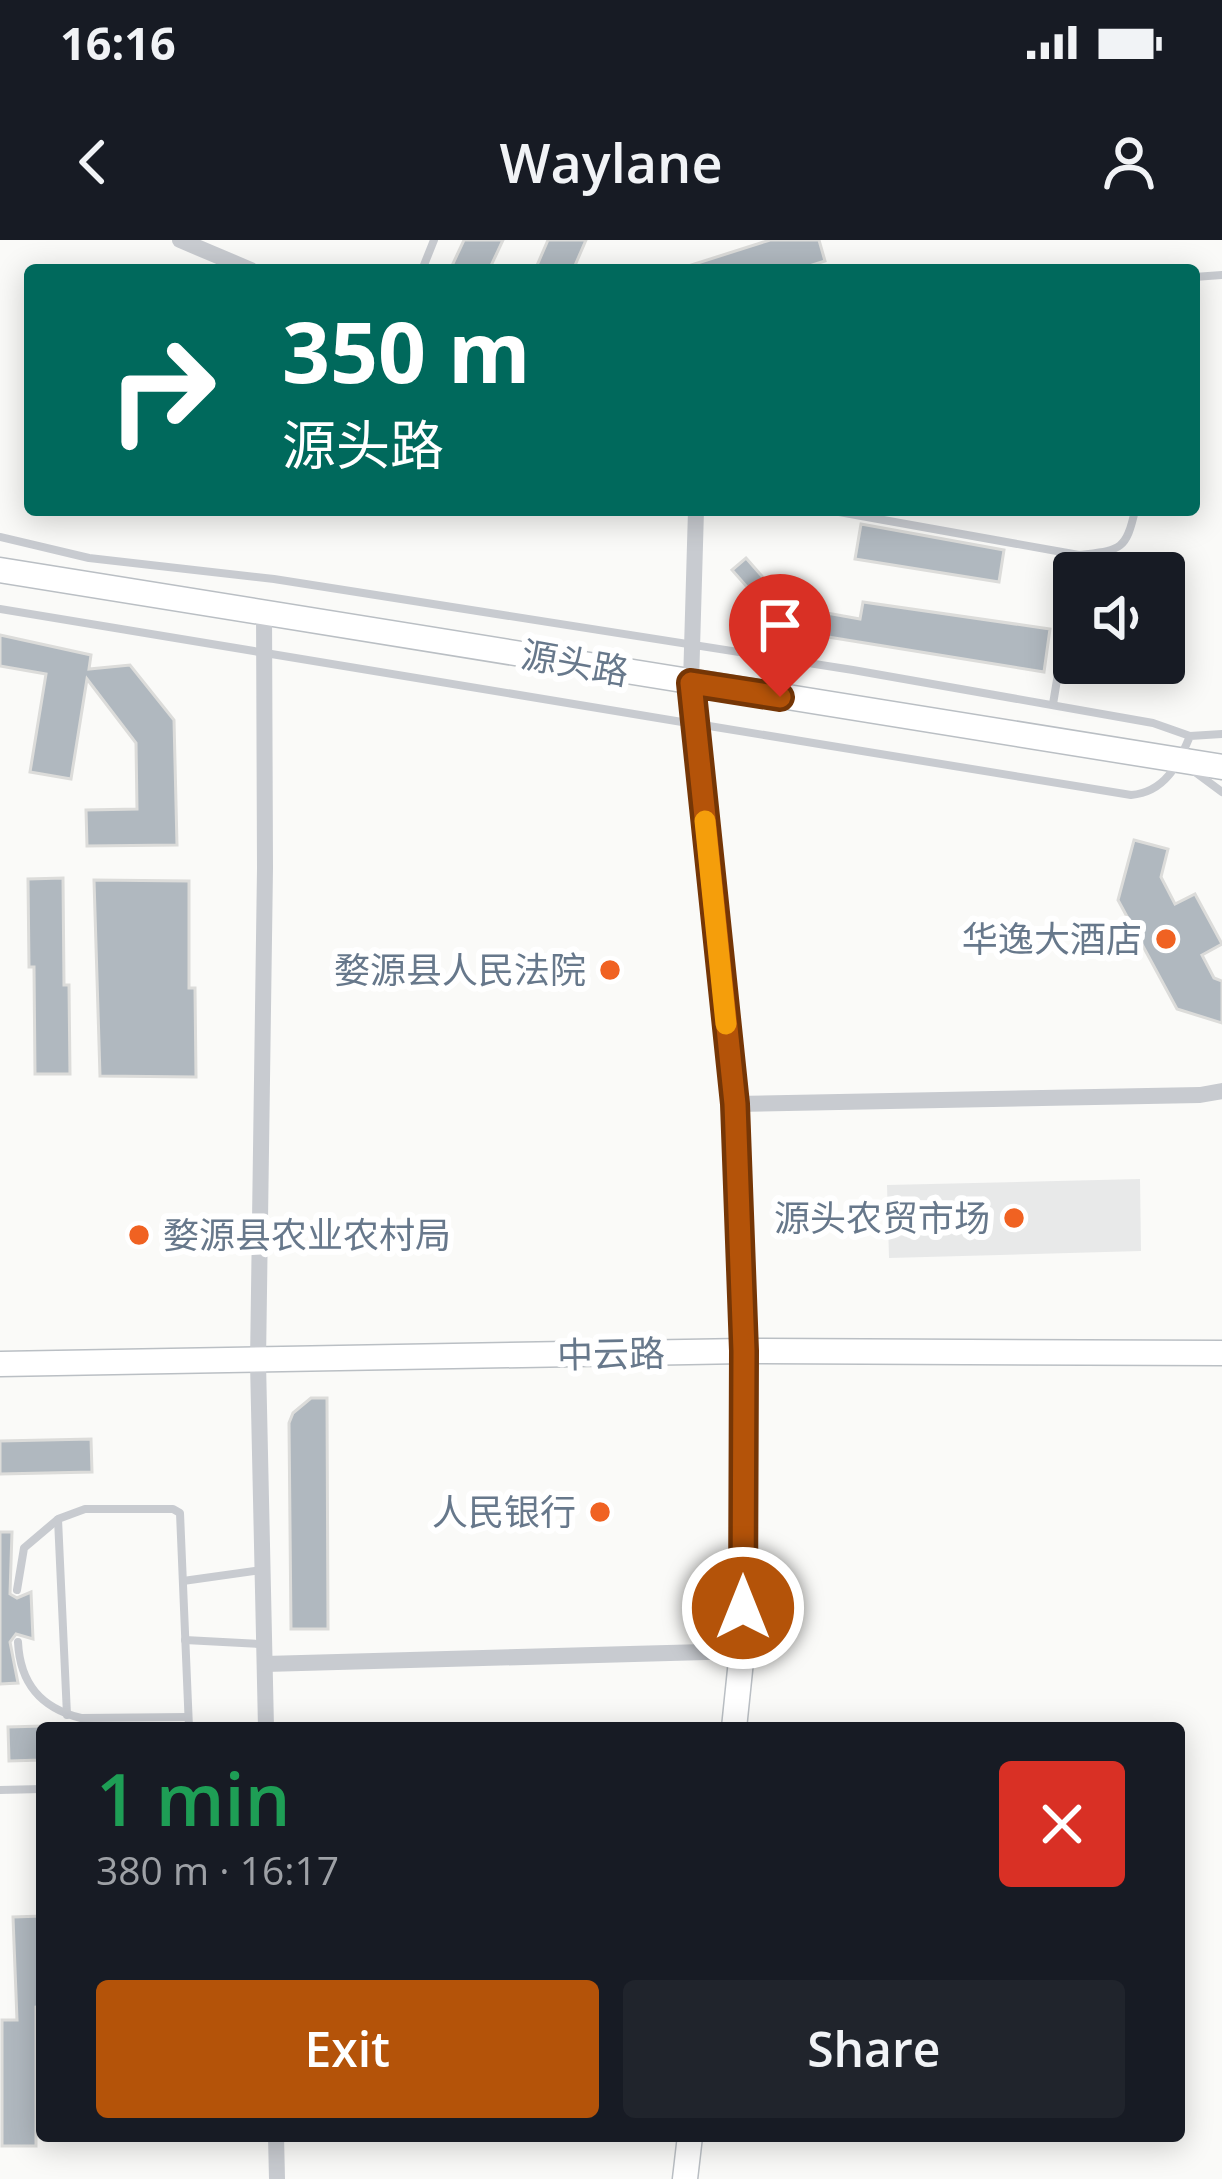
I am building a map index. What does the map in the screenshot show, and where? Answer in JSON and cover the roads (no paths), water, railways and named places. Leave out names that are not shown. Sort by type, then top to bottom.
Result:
[{"type":"street","points":[[180,240],[237,264]]},
{"type":"street","points":[[696,516],[691,683],[735,1104],[744,1351],[742,1651],[735,1722]]},
{"type":"street","name":"源头路","points":[[0,570],[1222,767]]},
{"type":"street","points":[[264,610],[258,1362],[266,1722]]},
{"type":"street","points":[[735,1104],[1201,1095],[1222,1090]]},
{"type":"street","name":"中云路","points":[[0,1364],[744,1351],[1222,1353]]},
{"type":"street","points":[[265,1664],[742,1651]]},
{"type":"street","points":[[276,2142],[277,2179]]},
{"type":"street","points":[[685,2179],[688,2142]]},
{"type":"lane","points":[[882,516],[1068,552]]},
{"type":"lane","points":[[1096,552],[1115,550],[1128,540],[1134,516]]},
{"type":"lane","points":[[0,537],[89,557],[274,579],[1053,704],[1153,723],[1190,736],[1222,734]]},
{"type":"lane","points":[[0,609],[1131,795],[1158,789],[1180,761],[1190,736]]},
{"type":"lane","points":[[1053,704],[1056,684]]},
{"type":"lane","points":[[1180,761],[1222,792]]},
{"type":"lane","points":[[17,1590],[24,1548],[58,1519],[86,1509],[173,1509],[180,1513],[189,1722]]},
{"type":"lane","points":[[58,1519],[67,1715]]},
{"type":"lane","points":[[182,1581],[263,1570]]},
{"type":"lane","points":[[185,1640],[264,1644]]},
{"type":"lane","points":[[18,1642],[22,1672],[45,1704],[81,1718],[167,1722]]},
{"type":"lane","points":[[0,1790],[36,1789]]},
{"type":"place","name":"华逸大酒店","points":[[1166,939]]},
{"type":"place","name":"婺源县人民法院","points":[[610,970]]},
{"type":"place","name":"源头农贸市场","points":[[1014,1218]]},
{"type":"place","name":"婺源县农业农村局","points":[[139,1235]]},
{"type":"place","name":"人民银行","points":[[600,1512]]}]
